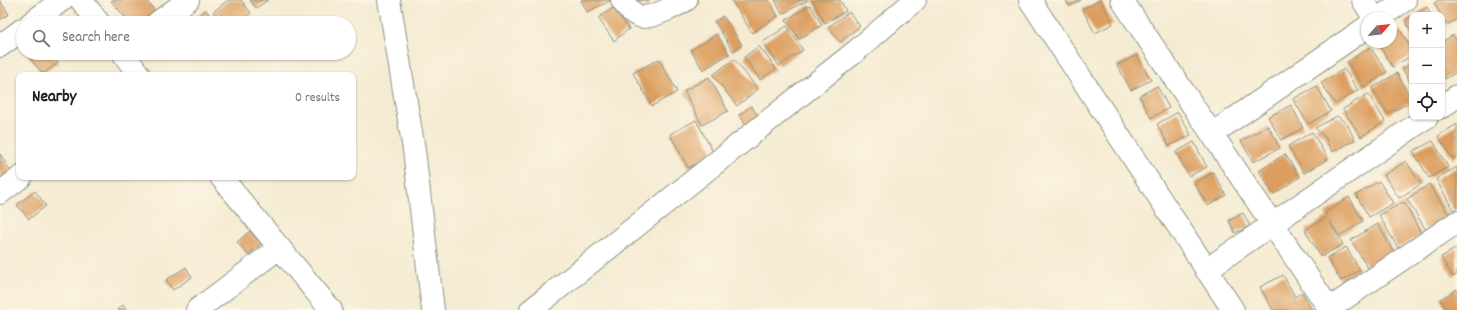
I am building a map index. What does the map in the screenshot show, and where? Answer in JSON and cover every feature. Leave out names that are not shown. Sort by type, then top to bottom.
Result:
[{"type":"street","points":[[41,16],[62,0]]},
{"type":"street","points":[[81,0],[94,16]]},
{"type":"street","points":[[166,16],[188,0]]},
{"type":"street","points":[[389,0],[414,150],[433,310]]},
{"type":"street","points":[[622,0],[635,14],[644,17],[657,14],[686,0]]},
{"type":"street","points":[[530,310],[856,51],[915,0]]},
{"type":"street","points":[[1030,0],[1233,310]]},
{"type":"street","points":[[1122,0],[1329,310],[1457,222]]},
{"type":"street","points":[[1363,0],[1370,12]]},
{"type":"street","points":[[1388,12],[1405,0]]},
{"type":"street","points":[[1212,134],[1361,31]]},
{"type":"street","points":[[0,46],[16,34]]},
{"type":"street","points":[[128,60],[137,72]]},
{"type":"street","points":[[1445,104],[1457,96]]},
{"type":"street","points":[[1206,270],[1423,120]]},
{"type":"street","points":[[0,193],[17,180]]},
{"type":"street","points":[[223,180],[331,310]]},
{"type":"street","points":[[197,310],[279,248]]},
{"type":"building","points":[[146,0],[157,13],[153,16],[124,16],[111,1]]},
{"type":"building","points":[[228,0],[241,0],[251,13],[247,16],[216,16],[213,12]]},
{"type":"building","points":[[250,0],[268,0],[256,8]]},
{"type":"building","points":[[581,0],[609,0],[610,1],[587,12]]},
{"type":"building","points":[[627,0],[650,0],[633,11]]},
{"type":"building","points":[[768,0],[778,16],[752,33],[732,1]]},
{"type":"building","points":[[775,0],[808,0],[782,14]]},
{"type":"building","points":[[812,0],[840,0],[846,11],[825,23]]},
{"type":"building","points":[[1066,0],[1081,0],[1069,6]]},
{"type":"building","points":[[1101,0],[1113,24],[1095,33],[1082,9]]},
{"type":"building","points":[[1439,0],[1457,0],[1457,19],[1447,25],[1445,22],[1445,12],[1439,12],[1434,3]]},
{"type":"building","points":[[0,1],[9,14],[0,20]]},
{"type":"building","points":[[810,5],[822,25],[799,39],[786,20]]},
{"type":"building","points":[[1427,7],[1430,12],[1419,12]]},
{"type":"building","points":[[613,8],[629,29],[614,41],[598,18]]},
{"type":"building","points":[[206,10],[210,16],[197,16]]},
{"type":"building","points":[[849,12],[860,26],[840,42],[828,27]]},
{"type":"building","points":[[723,16],[742,45],[733,51],[715,22]]},
{"type":"building","points":[[1409,18],[1409,28],[1405,21]]},
{"type":"building","points":[[787,26],[803,50],[779,66],[763,42]]},
{"type":"building","points":[[1400,30],[1409,44],[1409,57],[1393,67],[1381,48],[1397,48],[1397,32]]},
{"type":"building","points":[[717,34],[729,54],[703,70],[691,50]]},
{"type":"building","points":[[1453,35],[1457,41],[1457,72],[1445,79],[1445,48],[1445,40]]},
{"type":"building","points":[[759,46],[776,69],[760,80],[744,57]]},
{"type":"building","points":[[1371,48],[1387,72],[1364,87],[1347,62]]},
{"type":"building","points":[[1137,55],[1151,80],[1131,90],[1117,65]]},
{"type":"building","points":[[659,59],[677,92],[652,106],[633,73]]},
{"type":"building","points":[[734,59],[758,89],[737,106],[713,75]]},
{"type":"building","points":[[31,60],[56,60],[58,63],[46,72],[41,72]]},
{"type":"building","points":[[1409,65],[1409,80],[1402,69]]},
{"type":"building","points":[[1344,69],[1358,90],[1335,104],[1321,83]]},
{"type":"building","points":[[1397,73],[1409,95],[1409,103],[1388,114],[1372,88]]},
{"type":"building","points":[[709,77],[728,111],[702,125],[684,91]]},
{"type":"building","points":[[1157,86],[1169,108],[1151,118],[1139,96]]},
{"type":"building","points":[[1317,86],[1331,111],[1308,124],[1293,99]]},
{"type":"building","points":[[1368,94],[1385,121],[1361,137],[1343,109]]},
{"type":"building","points":[[1291,105],[1303,128],[1281,140],[1268,117]]},
{"type":"building","points":[[751,106],[761,120],[749,128],[739,115]]},
{"type":"building","points":[[1178,112],[1191,135],[1169,146],[1157,124]]},
{"type":"building","points":[[1337,116],[1347,124],[1355,140],[1332,152],[1325,137],[1315,128]]},
{"type":"building","points":[[696,120],[714,154],[688,168],[670,134]]},
{"type":"building","points":[[1457,124],[1457,156],[1453,159],[1438,136]]},
{"type":"building","points":[[1268,126],[1280,148],[1253,162],[1241,141]]},
{"type":"building","points":[[1312,132],[1328,159],[1304,173],[1288,146]]},
{"type":"building","points":[[1433,141],[1448,167],[1429,178],[1413,151]]},
{"type":"building","points":[[1194,142],[1207,167],[1189,176],[1176,152]]},
{"type":"building","points":[[0,154],[14,177],[0,186]]},
{"type":"building","points":[[1285,154],[1300,177],[1274,194],[1259,171]]},
{"type":"building","points":[[1406,161],[1421,184],[1399,198],[1384,175]]},
{"type":"building","points":[[1457,167],[1457,208],[1453,210],[1436,179]]},
{"type":"building","points":[[1213,172],[1226,195],[1208,206],[1194,183]]},
{"type":"building","points":[[1379,181],[1393,203],[1369,217],[1356,195]]},
{"type":"building","points":[[1429,184],[1449,215],[1426,230],[1407,199]]},
{"type":"building","points":[[35,191],[46,206],[29,219],[17,205]]},
{"type":"building","points":[[1349,197],[1363,221],[1340,236],[1329,221],[1343,244],[1321,257],[1305,230],[1327,217],[1325,213]]},
{"type":"building","points":[[1404,202],[1422,235],[1398,248],[1379,215]]},
{"type":"building","points":[[1243,213],[1250,226],[1235,233],[1229,221]]},
{"type":"building","points":[[1378,224],[1395,255],[1369,270],[1351,240]]},
{"type":"building","points":[[250,231],[261,244],[248,255],[237,242]]},
{"type":"building","points":[[1346,247],[1360,270],[1341,281],[1327,258]]},
{"type":"building","points":[[1457,248],[1457,274],[1453,277],[1441,257]]},
{"type":"building","points":[[186,267],[192,277],[173,290],[166,280]]},
{"type":"building","points":[[1283,275],[1295,297],[1302,292],[1312,310],[1273,310],[1260,287]]},
{"type":"building","points":[[1457,289],[1457,310],[1447,310],[1440,299]]},
{"type":"building","points":[[123,305],[126,310],[117,310]]}]
